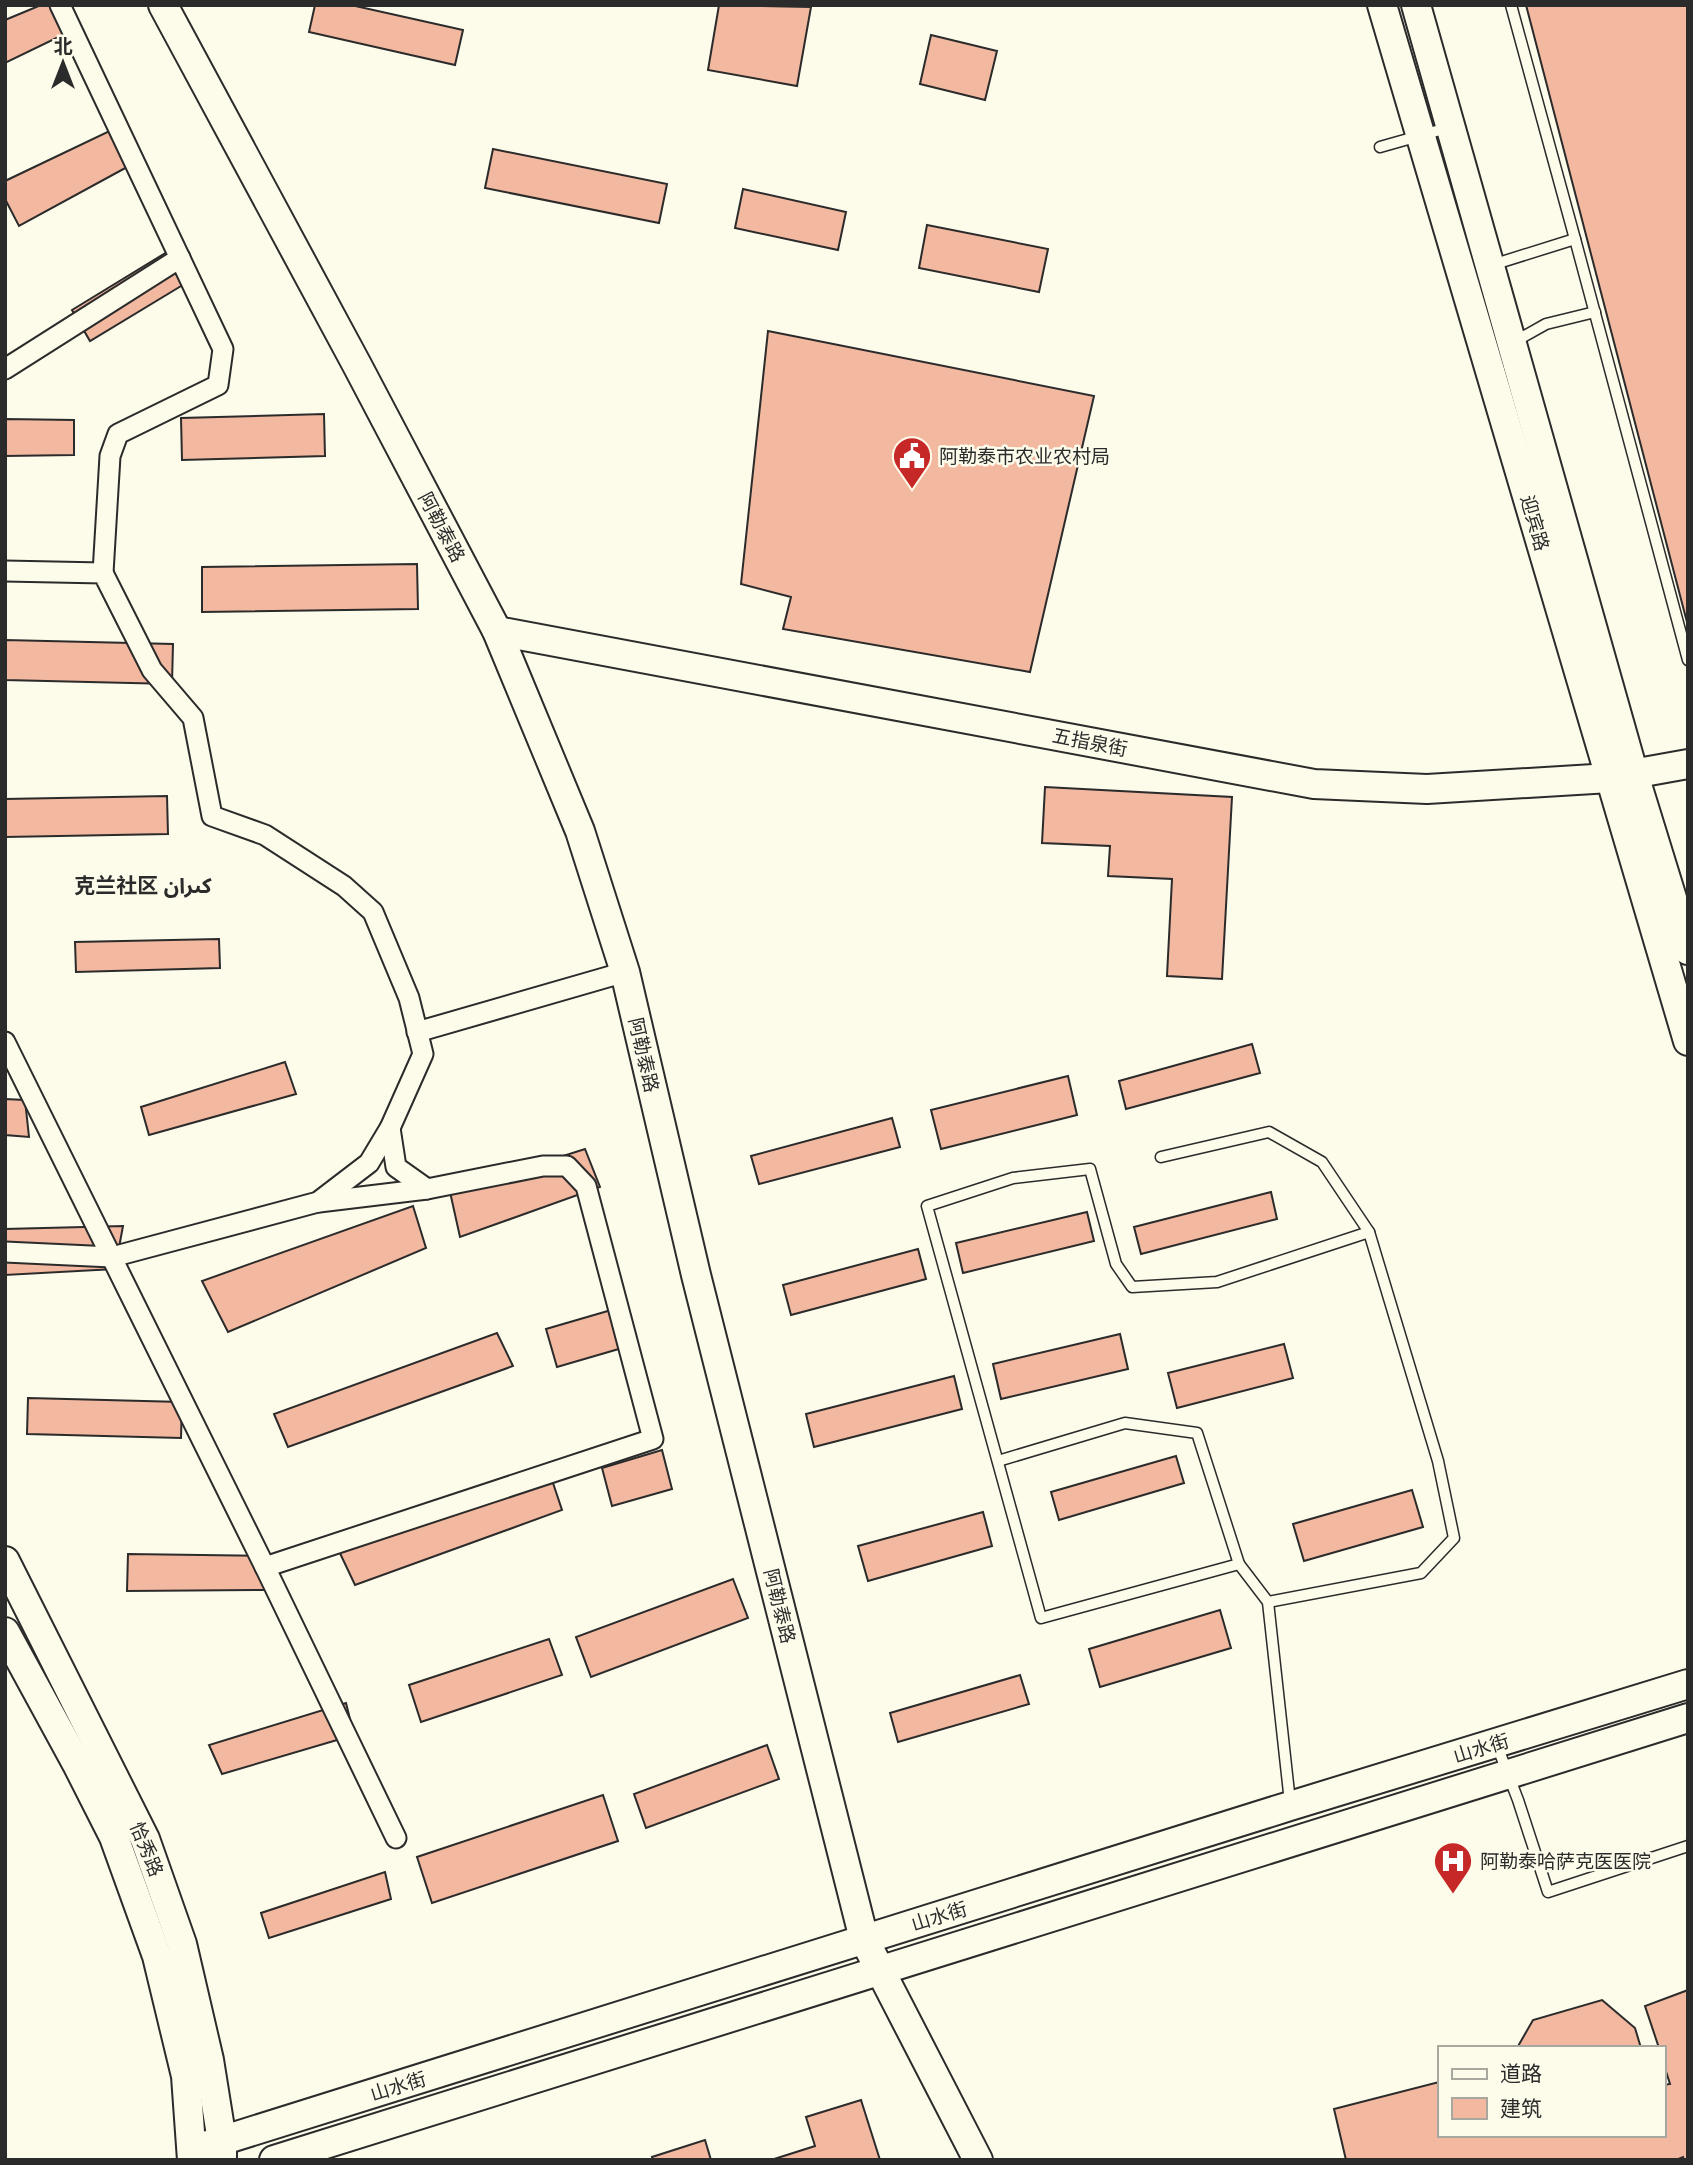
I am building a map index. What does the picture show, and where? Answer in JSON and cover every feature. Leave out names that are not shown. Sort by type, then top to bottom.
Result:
[{"type":"main road","name":"阿勒泰路","points":[[163,5],[497,631],[580,831],[625,972],[696,1275],[864,1939],[978,2160]]},
{"type":"main road","name":"迎宾路","points":[[1382,5],[1420,135],[1475,269],[1622,776],[1688,1041]]},
{"type":"main road","name":"迎宾路","points":[[1416,5],[1450,127],[1475,269]]},
{"type":"main road","name":"五指泉街","points":[[497,631],[1314,784],[1427,789],[1622,776],[1688,764]]},
{"type":"main road","name":"迎宾路","points":[[1622,776],[1688,950]]},
{"type":"main road","name":"恰秀路","points":[[5,1561],[145,1839],[183,1944],[209,2060],[222,2151]]},
{"type":"main road","name":"恰秀路","points":[[5,1632],[114,1837],[157,1956],[186,2076],[192,2155]]},
{"type":"main road","name":"山水街","points":[[192,2155],[222,2151],[864,1939],[1688,1684]]},
{"type":"main road","name":"山水街","points":[[274,2160],[1688,1718]]},
{"type":"street","points":[[60,5],[222,349],[218,385],[118,434],[110,456],[103,573],[152,670],[193,718],[212,816],[265,835],[344,886],[373,912],[410,998],[423,1055],[390,1128],[369,1163],[318,1202]]},
{"type":"street","points":[[5,369],[180,258]]},
{"type":"street","points":[[5,571],[103,573]]},
{"type":"street","points":[[417,1032],[625,972]]},
{"type":"street","points":[[5,1042],[396,1838]]},
{"type":"street","points":[[390,1128],[396,1167],[427,1189]]},
{"type":"street","points":[[5,1252],[112,1257],[318,1202],[427,1189],[542,1166],[567,1166],[586,1186],[653,1439],[265,1567]]},
{"type":"lane","points":[[1511,5],[1688,660]]},
{"type":"lane","points":[[1380,147],[1450,127]]},
{"type":"lane","points":[[1475,269],[1575,239]]},
{"type":"lane","points":[[1498,348],[1546,324],[1595,313]]},
{"type":"lane","points":[[1161,1157],[1269,1132],[1322,1162],[1369,1232],[1438,1461],[1454,1538],[1421,1573],[1268,1602]]},
{"type":"lane","points":[[1239,1564],[1041,1618],[928,1206],[1013,1178],[1090,1169],[1116,1264],[1132,1287],[1217,1282],[1369,1232]]},
{"type":"lane","points":[[998,1461],[1125,1423],[1197,1433],[1239,1564],[1268,1602],[1290,1806]]},
{"type":"lane","points":[[1496,1743],[1548,1892],[1688,1846]]},
{"type":"building","points":[[41,5],[60,5],[73,30],[5,63],[5,20]]},
{"type":"building","points":[[315,5],[351,5],[463,30],[455,65],[309,32]]},
{"type":"building","points":[[719,5],[811,7],[797,86],[708,70]]},
{"type":"building","points":[[1526,5],[1688,5],[1688,626]]},
{"type":"building","points":[[931,35],[997,51],[985,100],[920,84]]},
{"type":"building","points":[[120,126],[140,160],[19,226],[5,199],[5,181]]},
{"type":"building","points":[[493,149],[667,184],[659,223],[485,188]]},
{"type":"building","points":[[743,189],[846,212],[838,250],[735,228]]},
{"type":"building","points":[[927,225],[1048,249],[1039,292],[919,268]]},
{"type":"building","points":[[172,249],[191,280],[90,341],[72,310]]},
{"type":"building","name":"阿勒泰市农业农村局","points":[[768,331],[1094,396],[1030,672],[783,629],[791,597],[741,584]]},
{"type":"building","points":[[324,414],[325,456],[182,460],[181,418]]},
{"type":"building","points":[[5,419],[74,420],[74,455],[5,456]]},
{"type":"building","points":[[417,564],[418,609],[202,612],[202,567]]},
{"type":"building","points":[[5,640],[173,644],[172,684],[5,680]]},
{"type":"building","points":[[1045,787],[1232,797],[1222,979],[1167,976],[1172,879],[1108,876],[1110,846],[1042,843]]},
{"type":"building","points":[[167,796],[168,834],[5,837],[5,799]]},
{"type":"building","points":[[219,939],[220,968],[76,972],[75,942]]},
{"type":"building","points":[[1252,1044],[1260,1073],[1126,1109],[1119,1081]]},
{"type":"building","points":[[285,1062],[296,1094],[149,1135],[141,1107]]},
{"type":"building","points":[[1068,1076],[1077,1115],[941,1149],[931,1110]]},
{"type":"building","points":[[5,1099],[25,1100],[29,1137],[5,1135]]},
{"type":"building","points":[[892,1118],[900,1147],[759,1184],[751,1156]]},
{"type":"building","points":[[585,1149],[600,1187],[460,1237],[450,1192]]},
{"type":"building","points":[[1271,1192],[1277,1219],[1141,1254],[1134,1227]]},
{"type":"building","points":[[413,1206],[426,1248],[228,1332],[202,1281]]},
{"type":"building","points":[[1087,1212],[1094,1241],[963,1273],[956,1243]]},
{"type":"building","points":[[123,1226],[115,1269],[5,1275],[5,1229]]},
{"type":"building","points":[[918,1249],[926,1279],[791,1315],[783,1285]]},
{"type":"building","points":[[618,1308],[629,1346],[557,1367],[546,1329]]},
{"type":"building","points":[[497,1333],[513,1366],[288,1447],[274,1414]]},
{"type":"building","points":[[1120,1334],[1128,1369],[1001,1399],[993,1364]]},
{"type":"building","points":[[1284,1344],[1293,1378],[1177,1408],[1168,1373]]},
{"type":"building","points":[[954,1376],[962,1409],[814,1447],[806,1414]]},
{"type":"building","points":[[28,1398],[182,1402],[181,1438],[27,1434]]},
{"type":"building","points":[[662,1450],[672,1489],[612,1506],[602,1468]]},
{"type":"building","points":[[1176,1456],[1184,1483],[1059,1520],[1051,1492]]},
{"type":"building","points":[[552,1480],[562,1510],[355,1585],[338,1549]]},
{"type":"building","points":[[1412,1490],[1423,1527],[1304,1561],[1293,1524]]},
{"type":"building","points":[[983,1512],[992,1546],[868,1581],[858,1546]]},
{"type":"building","points":[[128,1554],[271,1556],[272,1590],[127,1591]]},
{"type":"building","points":[[733,1579],[748,1618],[591,1677],[576,1637]]},
{"type":"building","points":[[1220,1610],[1231,1648],[1100,1687],[1089,1649]]},
{"type":"building","points":[[549,1639],[562,1675],[421,1722],[409,1685]]},
{"type":"building","points":[[1020,1675],[1029,1704],[898,1742],[890,1713]]},
{"type":"building","points":[[346,1703],[354,1735],[222,1774],[209,1745]]},
{"type":"building","points":[[767,1745],[779,1779],[646,1828],[634,1794]]},
{"type":"building","points":[[603,1795],[618,1841],[432,1903],[417,1857]]},
{"type":"building","points":[[385,1872],[391,1899],[269,1938],[261,1913]]},
{"type":"building","points":[[1688,1990],[1688,2160],[1683,2157],[1676,2160],[1346,2160],[1334,2109],[1438,2082],[1438,2137],[1665,2137],[1665,2085],[1670,2084],[1665,2068],[1665,2046],[1658,2046],[1645,2006]]},
{"type":"building","points":[[1602,2000],[1635,2028],[1640,2046],[1518,2046],[1533,2020]]},
{"type":"building","points":[[861,2100],[880,2160],[771,2160],[815,2146],[806,2117]]},
{"type":"building","points":[[705,2140],[711,2160],[653,2160],[652,2157]]},
{"type":"place","name":"阿勒泰市农业农村局","points":[[912,490]]},
{"type":"place","name":"阿勒泰哈萨克医医院","points":[[1453,1895]]},
{"type":"district","name":"克兰社区 كىران","points":[[143,886]]}]
